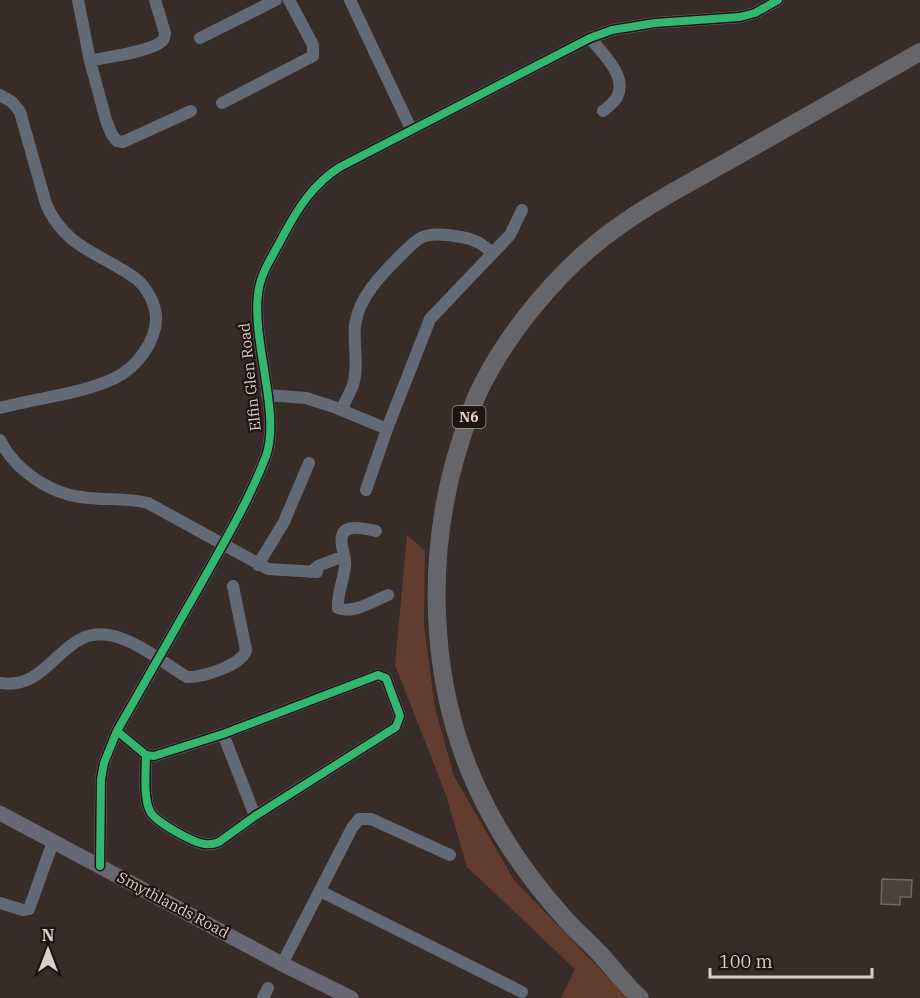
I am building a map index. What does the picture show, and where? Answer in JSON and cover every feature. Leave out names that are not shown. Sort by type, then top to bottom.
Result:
[{"type":"highway","name":"N6","points":[[640,998],[567,921],[529,876],[502,834],[473,778],[448,705],[437,623],[438,561],[444,505],[466,423],[483,382],[507,344],[568,268],[595,244],[691,182],[920,52]]},
{"type":"highway","name":"N6","points":[[604,958],[616,964],[651,998]]},
{"type":"main road","name":"Smythlands Road","points":[[0,813],[282,964],[351,998]]},
{"type":"street","points":[[90,61],[148,48],[161,42],[165,33],[155,0]]},
{"type":"street","points":[[222,103],[312,56],[313,45],[289,0]]},
{"type":"street","points":[[350,0],[411,129]]},
{"type":"street","name":"Elfin Glen Road","points":[[100,866],[101,779],[104,763],[117,731],[246,503],[267,453],[270,423],[257,329],[258,293],[263,274],[295,214],[312,189],[325,176],[411,129],[590,38],[612,30],[655,23],[740,17],[755,13],[778,0]]},
{"type":"street","points":[[83,1],[90,61],[106,120],[117,141],[123,142],[191,111]]},
{"type":"street","points":[[200,38],[272,1]]},
{"type":"street","points":[[590,38],[614,68],[619,87],[615,100],[603,111]]},
{"type":"street","points":[[0,95],[12,102],[20,112],[51,217],[66,236],[80,247],[136,279],[149,294],[156,308],[156,327],[148,346],[133,365],[116,377],[98,385],[0,408]]},
{"type":"street","points":[[366,490],[430,319],[510,235],[522,210]]},
{"type":"street","points":[[341,410],[353,384],[356,324],[360,309],[378,278],[420,237],[428,234],[451,235],[475,240],[482,243],[492,254]]},
{"type":"street","points":[[267,395],[306,398],[387,429]]},
{"type":"street","points":[[0,440],[11,457],[37,481],[50,488],[68,496],[136,500],[148,503],[268,569],[314,572],[318,566],[344,556]]},
{"type":"street","points":[[258,565],[284,522],[309,463]]},
{"type":"street","points":[[376,531],[354,527],[345,531],[341,538],[345,565],[338,608],[344,611],[352,609],[388,595]]},
{"type":"street","points":[[0,683],[17,683],[33,679],[72,644],[89,635],[115,636],[187,677],[202,676],[242,660],[246,650],[245,639],[233,586]]},
{"type":"street","points":[[117,731],[146,755],[164,753],[223,734],[373,676],[382,675],[390,688],[400,716],[396,726],[255,816],[219,842],[207,845],[161,823],[150,812],[147,803],[146,755]]},
{"type":"street","points":[[223,734],[255,816]]},
{"type":"street","points":[[282,964],[352,828],[359,819],[371,819],[450,855]]},
{"type":"street","points":[[0,903],[23,910],[29,909],[53,842]]},
{"type":"street","points":[[320,891],[522,992]]},
{"type":"shaded area","points":[[407,535],[425,551],[424,625],[435,708],[454,776],[514,880],[628,998],[561,998],[575,969],[467,867],[446,795],[395,665]]},
{"type":"building","points":[[882,879],[912,880],[911,897],[900,897],[900,905],[881,904]]},
{"type":"cycle path","points":[[100,866],[101,779],[104,763],[117,731],[234,524],[266,456],[270,439],[270,420],[257,313],[259,286],[268,264],[307,197],[340,167],[590,38],[612,30],[655,23],[740,17],[755,13],[778,0]]},
{"type":"cycle path","points":[[117,731],[146,755],[154,756],[223,734],[378,675],[386,678],[400,716],[396,727],[255,816],[219,842],[212,844],[200,843],[184,836],[153,816],[146,799],[146,755]]}]
